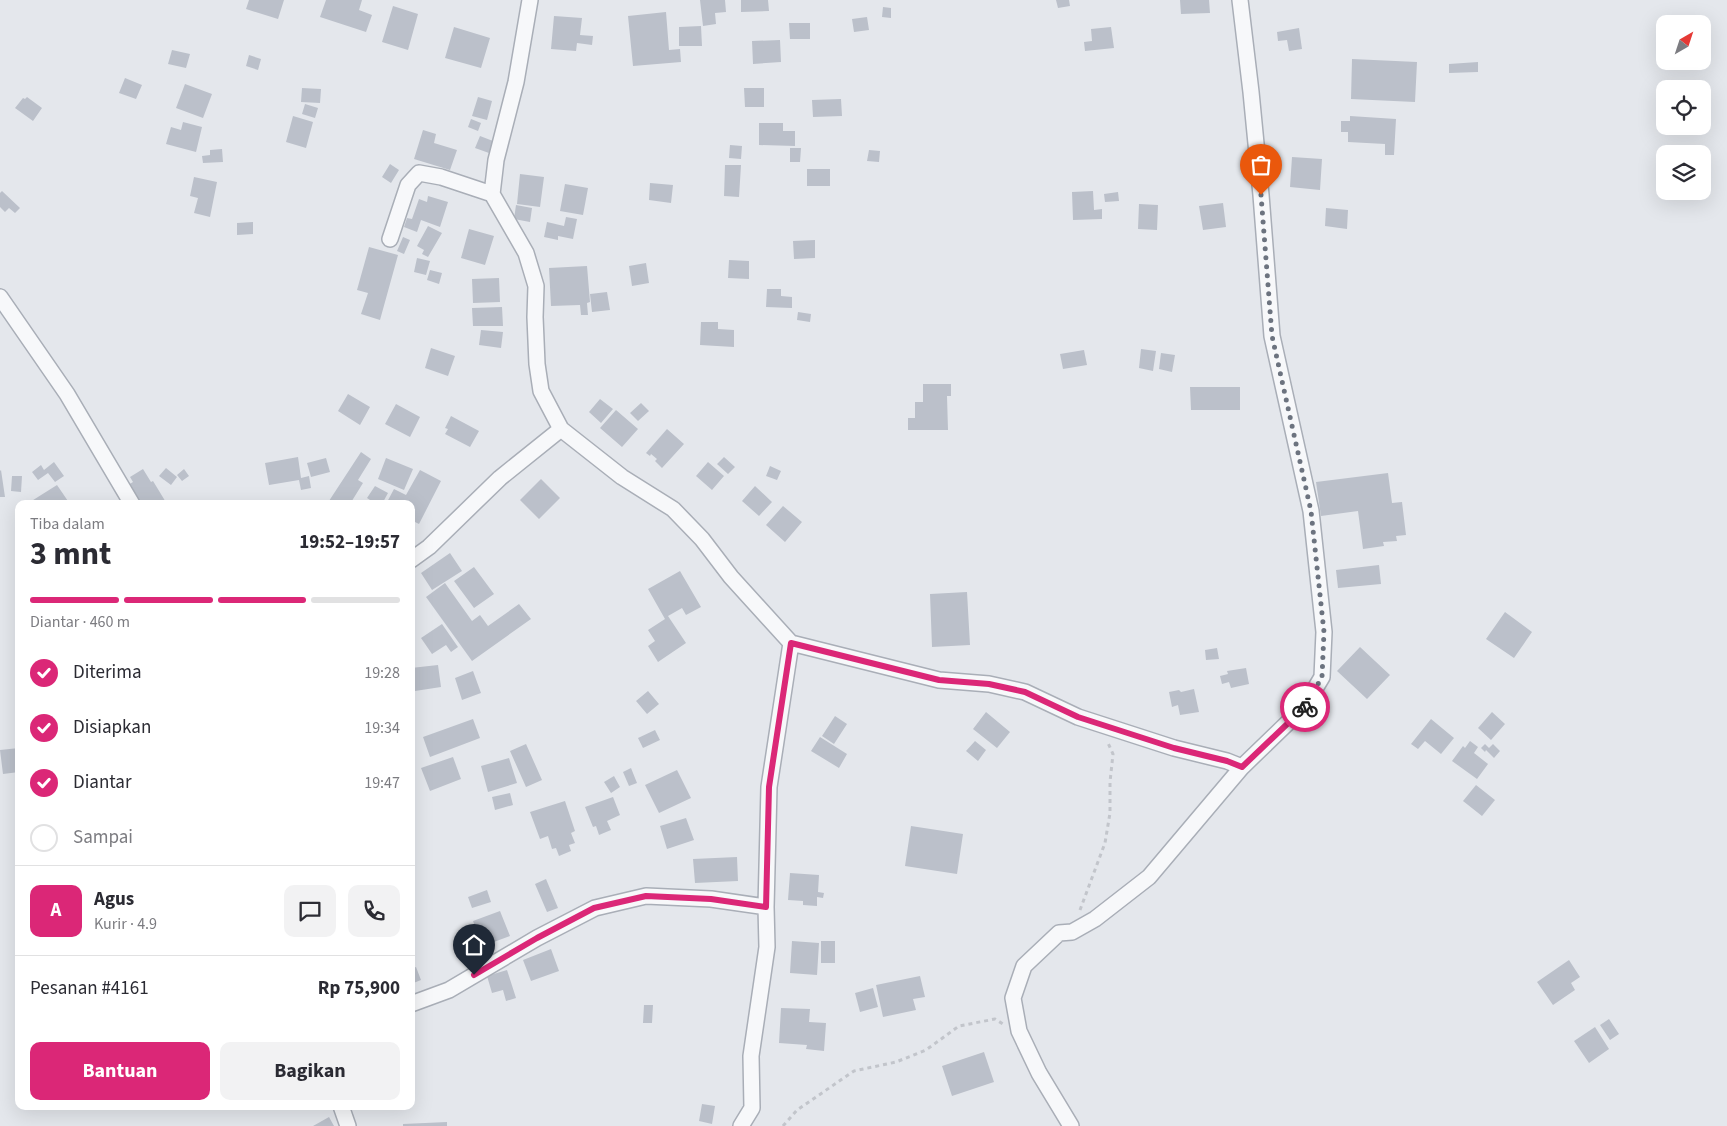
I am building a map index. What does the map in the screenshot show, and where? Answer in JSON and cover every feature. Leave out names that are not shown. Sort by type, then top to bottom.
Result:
[{"type":"street","points":[[530,0],[516,82],[496,160],[492,194],[526,253],[536,286],[537,364],[541,391],[561,429],[622,477],[674,509],[702,539],[731,577],[791,643],[939,680],[989,684],[1025,692],[1078,717],[1174,748],[1227,761],[1242,767]]},
{"type":"street","points":[[1071,1126],[1039,1073],[1019,1032],[1013,998],[1024,966],[1058,934],[1072,932],[1095,919],[1149,877],[1242,767],[1304,707],[1322,677],[1324,632],[1311,511],[1272,336],[1259,167],[1240,0]]},
{"type":"street","points":[[390,238],[408,186],[419,173],[441,177],[492,194]]},
{"type":"street","points":[[0,297],[66,394],[130,500]]},
{"type":"street","points":[[415,557],[430,547],[500,478],[561,429]]},
{"type":"street","points":[[741,1126],[752,1108],[751,1056],[767,947],[769,787],[791,643]]},
{"type":"street","points":[[415,1003],[449,990],[529,943],[594,908],[646,896],[711,899],[766,907]]},
{"type":"street","points":[[342,1110],[348,1126]]},
{"type":"path","points":[[1072,932],[1105,843],[1110,813],[1110,782],[1113,754],[1097,723]]},
{"type":"path","points":[[783,1126],[797,1110],[854,1071],[896,1062],[926,1050],[959,1026],[995,1019],[1019,1032]]},
{"type":"building","points":[[249,0],[284,0],[278,19],[246,9]]},
{"type":"building","points":[[326,0],[362,0],[359,10],[372,15],[366,32],[320,17]]},
{"type":"building","points":[[700,0],[725,0],[726,12],[715,13],[716,24],[703,26]]},
{"type":"building","points":[[741,0],[768,0],[769,11],[741,12]]},
{"type":"building","points":[[1056,0],[1069,0],[1070,6],[1058,8]]},
{"type":"building","points":[[1180,0],[1209,0],[1210,13],[1181,14]]},
{"type":"building","points":[[393,6],[418,14],[408,50],[382,42]]},
{"type":"building","points":[[883,7],[891,8],[891,18],[882,17]]},
{"type":"building","points":[[666,12],[669,50],[680,49],[681,62],[633,66],[628,16]]},
{"type":"building","points":[[554,16],[582,18],[580,35],[593,36],[592,45],[577,43],[576,51],[551,49]]},
{"type":"building","points":[[867,17],[869,30],[854,32],[852,19]]},
{"type":"building","points":[[789,23],[810,23],[810,39],[790,39]]},
{"type":"building","points":[[701,26],[702,46],[679,46],[679,27]]},
{"type":"building","points":[[454,27],[490,38],[481,68],[445,58]]},
{"type":"building","points":[[1111,27],[1114,48],[1085,51],[1084,42],[1092,41],[1091,29]]},
{"type":"building","points":[[1299,28],[1302,49],[1289,51],[1287,40],[1278,41],[1277,32]]},
{"type":"building","points":[[780,40],[781,62],[753,64],[752,41]]},
{"type":"building","points":[[172,50],[190,54],[186,68],[168,64]]},
{"type":"building","points":[[249,55],[261,59],[258,70],[246,66]]},
{"type":"building","points":[[1352,59],[1417,62],[1415,102],[1351,99]]},
{"type":"building","points":[[1478,62],[1478,72],[1449,73],[1449,64]]},
{"type":"building","points":[[125,78],[142,85],[136,99],[119,93]]},
{"type":"building","points":[[185,84],[212,94],[203,118],[176,108]]},
{"type":"building","points":[[302,88],[321,89],[320,103],[301,102]]},
{"type":"building","points":[[744,88],[764,88],[764,107],[745,107]]},
{"type":"building","points":[[27,97],[42,108],[33,121],[15,108],[23,98]]},
{"type":"building","points":[[478,97],[492,101],[487,120],[472,116]]},
{"type":"building","points":[[841,99],[842,116],[813,117],[812,100]]},
{"type":"building","points":[[305,104],[318,108],[315,118],[302,114]]},
{"type":"building","points":[[293,116],[313,122],[306,148],[286,142]]},
{"type":"building","points":[[1350,116],[1396,119],[1394,155],[1385,155],[1385,144],[1348,142],[1348,132],[1341,132],[1341,121],[1350,121]]},
{"type":"building","points":[[471,119],[481,123],[478,131],[468,127]]},
{"type":"building","points":[[183,122],[202,127],[196,152],[166,144],[171,127],[181,130]]},
{"type":"building","points":[[759,123],[783,123],[783,131],[795,131],[795,146],[759,145]]},
{"type":"building","points":[[423,130],[436,134],[434,143],[457,150],[450,170],[414,159]]},
{"type":"building","points":[[480,136],[493,141],[489,153],[475,148]]},
{"type":"building","points":[[730,145],[742,146],[741,159],[729,158]]},
{"type":"building","points":[[790,148],[801,148],[800,162],[790,162]]},
{"type":"building","points":[[222,149],[223,162],[203,163],[202,156],[210,155],[210,150]]},
{"type":"building","points":[[869,150],[880,151],[879,162],[867,161]]},
{"type":"building","points":[[1292,157],[1322,159],[1320,190],[1290,187]]},
{"type":"building","points":[[390,164],[399,170],[391,183],[382,177]]},
{"type":"building","points":[[725,165],[741,165],[739,197],[724,196]]},
{"type":"building","points":[[807,169],[830,169],[830,186],[807,186]]},
{"type":"building","points":[[520,174],[544,177],[540,207],[517,204]]},
{"type":"building","points":[[194,177],[217,182],[210,217],[194,213],[198,198],[190,196]]},
{"type":"building","points":[[650,183],[673,185],[671,203],[649,200]]},
{"type":"building","points":[[565,184],[588,188],[583,215],[560,211]]},
{"type":"building","points":[[2,191],[20,208],[15,213],[9,208],[5,212],[0,207],[0,193]]},
{"type":"building","points":[[1093,191],[1094,210],[1102,209],[1102,219],[1073,220],[1072,192]]},
{"type":"building","points":[[1118,192],[1119,201],[1105,202],[1104,194]]},
{"type":"building","points":[[428,196],[448,202],[440,227],[421,220],[417,232],[404,227],[407,218],[412,219],[419,199],[427,202]]},
{"type":"building","points":[[1223,203],[1226,227],[1203,230],[1199,206]]},
{"type":"building","points":[[1139,204],[1158,205],[1157,230],[1138,229]]},
{"type":"building","points":[[516,205],[532,208],[530,222],[514,219]]},
{"type":"building","points":[[1326,208],[1348,210],[1347,229],[1325,226]]},
{"type":"building","points":[[566,217],[577,219],[573,239],[558,236],[558,240],[544,237],[547,222],[564,226]]},
{"type":"building","points":[[253,222],[253,234],[237,235],[237,223]]},
{"type":"building","points":[[428,226],[442,233],[428,257],[422,254],[424,250],[417,246]]},
{"type":"building","points":[[469,229],[494,236],[485,265],[461,258]]},
{"type":"building","points":[[403,237],[410,240],[404,254],[397,251]]},
{"type":"building","points":[[815,240],[815,258],[794,259],[793,241]]},
{"type":"building","points":[[369,247],[398,255],[380,320],[361,314],[368,293],[357,290]]},
{"type":"building","points":[[417,258],[430,261],[426,275],[414,272]]},
{"type":"building","points":[[729,260],[749,261],[749,279],[728,278]]},
{"type":"building","points":[[646,263],[649,283],[632,286],[629,266]]},
{"type":"building","points":[[587,266],[590,302],[587,303],[588,315],[581,315],[580,305],[551,306],[549,268]]},
{"type":"building","points":[[430,270],[442,273],[439,284],[427,280]]},
{"type":"building","points":[[499,278],[500,302],[473,303],[472,279]]},
{"type":"building","points":[[767,289],[781,289],[781,296],[792,297],[792,308],[766,307]]},
{"type":"building","points":[[607,292],[610,310],[592,312],[590,294]]},
{"type":"building","points":[[502,307],[503,326],[473,326],[472,308]]},
{"type":"building","points":[[798,312],[811,314],[810,322],[797,320]]},
{"type":"building","points":[[701,322],[718,322],[718,329],[734,330],[734,347],[700,345]]},
{"type":"building","points":[[481,330],[503,332],[501,348],[479,345]]},
{"type":"building","points":[[431,348],[455,356],[448,376],[425,368]]},
{"type":"building","points":[[1141,349],[1156,351],[1153,371],[1139,368]]},
{"type":"building","points":[[1084,350],[1087,365],[1063,369],[1060,354]]},
{"type":"building","points":[[1161,353],[1175,355],[1172,372],[1159,369]]},
{"type":"building","points":[[923,384],[951,384],[951,396],[947,396],[948,430],[908,430],[908,418],[915,418],[915,402],[923,402]]},
{"type":"building","points":[[1190,387],[1240,387],[1240,410],[1191,410]]},
{"type":"building","points":[[348,394],[370,407],[360,425],[338,411]]},
{"type":"building","points":[[600,399],[613,409],[601,423],[589,412]]},
{"type":"building","points":[[641,403],[649,411],[638,421],[630,413]]},
{"type":"building","points":[[396,404],[420,417],[410,437],[385,424]]},
{"type":"building","points":[[616,410],[638,429],[622,447],[600,428]]},
{"type":"building","points":[[451,416],[479,431],[470,447],[445,434],[448,429],[445,428]]},
{"type":"building","points":[[667,429],[684,444],[662,468],[655,461],[657,459],[651,454],[650,456],[646,453]]},
{"type":"building","points":[[361,452],[371,459],[358,480],[363,483],[352,500],[330,500]]},
{"type":"building","points":[[298,457],[301,478],[309,476],[311,488],[301,490],[299,480],[269,485],[265,463]]},
{"type":"building","points":[[724,457],[735,467],[728,474],[717,464]]},
{"type":"building","points":[[326,458],[330,472],[311,477],[307,463]]},
{"type":"building","points":[[386,458],[413,469],[404,490],[378,479]]},
{"type":"building","points":[[54,462],[64,476],[55,482],[48,473],[38,480],[32,472],[41,465],[44,470]]},
{"type":"building","points":[[708,462],[724,476],[712,490],[696,476]]},
{"type":"building","points":[[770,466],[781,471],[777,480],[766,476]]},
{"type":"building","points":[[166,468],[177,477],[171,485],[159,476]]},
{"type":"building","points":[[143,469],[165,500],[137,500],[128,485],[133,482],[130,477]]},
{"type":"building","points":[[184,469],[189,476],[182,481],[177,475]]},
{"type":"building","points":[[1,470],[5,497],[0,497]]},
{"type":"building","points":[[420,470],[441,481],[419,524],[415,522],[415,500],[388,500],[394,489],[406,495]]},
{"type":"building","points":[[1388,473],[1392,503],[1402,502],[1406,535],[1396,536],[1397,541],[1383,542],[1384,546],[1363,549],[1358,511],[1321,516],[1316,482]]},
{"type":"building","points":[[12,476],[22,476],[21,492],[11,491]]},
{"type":"building","points":[[541,479],[560,498],[539,519],[520,500]]},
{"type":"building","points":[[57,485],[67,500],[33,500]]},
{"type":"building","points":[[375,486],[388,493],[384,500],[370,500],[367,498]]},
{"type":"building","points":[[755,486],[772,502],[759,516],[742,501]]},
{"type":"building","points":[[783,506],[802,522],[785,542],[766,525]]},
{"type":"building","points":[[450,553],[462,571],[432,590],[421,573]]},
{"type":"building","points":[[1379,565],[1381,584],[1338,588],[1336,570]]},
{"type":"building","points":[[474,567],[494,594],[474,608],[454,581]]},
{"type":"building","points":[[680,571],[701,607],[686,615],[682,608],[668,616],[686,643],[658,662],[648,646],[655,641],[648,630],[665,619],[648,589]]},
{"type":"building","points":[[445,583],[472,621],[480,615],[488,626],[519,604],[531,619],[472,661],[426,597]]},
{"type":"building","points":[[967,592],[970,645],[932,647],[930,594]]},
{"type":"building","points":[[1505,612],[1532,632],[1514,658],[1486,639]]},
{"type":"building","points":[[442,624],[458,647],[451,652],[446,645],[432,654],[421,638]]},
{"type":"building","points":[[1360,647],[1390,675],[1367,699],[1337,671]]},
{"type":"building","points":[[1217,648],[1219,659],[1206,660],[1205,650]]},
{"type":"building","points":[[438,665],[441,687],[415,691],[415,668]]},
{"type":"building","points":[[1246,668],[1249,684],[1231,688],[1229,682],[1222,684],[1220,676],[1228,674],[1227,671]]},
{"type":"building","points":[[473,671],[481,693],[462,700],[455,678]]},
{"type":"building","points":[[1194,689],[1199,712],[1180,715],[1178,705],[1172,707],[1169,692]]},
{"type":"building","points":[[648,691],[659,704],[647,714],[636,701]]},
{"type":"building","points":[[986,712],[1010,732],[997,748],[973,729]]},
{"type":"building","points":[[1492,712],[1505,724],[1491,740],[1478,728]]},
{"type":"building","points":[[835,716],[847,724],[834,744],[822,736]]},
{"type":"building","points":[[473,719],[480,738],[430,757],[423,737]]},
{"type":"building","points":[[1431,719],[1454,738],[1441,754],[1425,741],[1418,749],[1411,744]]},
{"type":"building","points":[[655,730],[660,740],[643,748],[638,738]]},
{"type":"building","points":[[820,737],[847,754],[839,768],[811,751]]},
{"type":"building","points":[[975,741],[986,750],[978,761],[966,751]]},
{"type":"building","points":[[1470,741],[1478,747],[1474,753],[1488,764],[1477,779],[1452,761],[1463,746],[1465,748]]},
{"type":"building","points":[[526,744],[542,780],[526,787],[510,751]]},
{"type":"building","points":[[1485,744],[1489,748],[1493,744],[1500,751],[1494,758],[1481,748]]},
{"type":"building","points":[[15,748],[15,772],[3,774],[0,750]]},
{"type":"building","points":[[453,757],[461,779],[430,791],[421,768]]},
{"type":"building","points":[[509,758],[517,783],[488,792],[481,766]]},
{"type":"building","points":[[631,768],[637,783],[629,786],[623,772]]},
{"type":"building","points":[[677,770],[691,798],[659,813],[645,785]]},
{"type":"building","points":[[614,776],[620,787],[611,793],[604,782]]},
{"type":"building","points":[[1476,785],[1495,800],[1482,816],[1463,801]]},
{"type":"building","points":[[510,793],[513,805],[495,810],[492,797]]},
{"type":"building","points":[[613,797],[620,815],[607,821],[611,830],[599,835],[596,826],[593,827],[585,807]]},
{"type":"building","points":[[565,801],[575,831],[571,833],[575,843],[569,845],[571,851],[559,856],[556,848],[552,849],[548,836],[540,839],[530,812]]},
{"type":"building","points":[[686,818],[694,840],[667,849],[660,826]]},
{"type":"building","points":[[911,826],[963,834],[957,874],[905,866]]},
{"type":"building","points":[[737,857],[738,881],[695,883],[693,859]]},
{"type":"building","points":[[790,873],[819,875],[818,892],[824,893],[823,898],[817,897],[817,906],[803,905],[803,901],[788,900]]},
{"type":"building","points":[[546,879],[558,908],[547,912],[535,884]]},
{"type":"building","points":[[487,890],[491,902],[472,908],[468,897]]},
{"type":"building","points":[[500,911],[510,936],[483,946],[473,921]]},
{"type":"building","points":[[792,941],[819,943],[817,975],[790,973]]},
{"type":"building","points":[[821,941],[835,941],[835,963],[821,963]]},
{"type":"building","points":[[551,949],[559,971],[531,981],[523,960]]},
{"type":"building","points":[[1569,960],[1580,977],[1571,983],[1575,990],[1553,1005],[1537,982]]},
{"type":"building","points":[[415,967],[421,980],[415,982]]},
{"type":"building","points":[[507,970],[516,998],[506,1001],[503,990],[492,993],[487,976]]},
{"type":"building","points":[[920,976],[925,997],[913,999],[916,1010],[883,1017],[876,985]]},
{"type":"building","points":[[873,988],[878,1007],[860,1012],[855,993]]},
{"type":"building","points":[[644,1005],[653,1005],[652,1023],[643,1023]]},
{"type":"building","points":[[781,1008],[810,1009],[809,1022],[826,1023],[824,1051],[806,1049],[807,1045],[779,1043]]},
{"type":"building","points":[[1609,1019],[1619,1034],[1610,1040],[1600,1025]]},
{"type":"building","points":[[1595,1027],[1609,1049],[1589,1063],[1574,1041]]},
{"type":"building","points":[[984,1052],[994,1082],[952,1096],[942,1066]]},
{"type":"building","points":[[702,1104],[715,1106],[712,1124],[699,1121]]},
{"type":"building","points":[[329,1117],[334,1126],[313,1126]]},
{"type":"building","points":[[447,1122],[447,1126],[403,1126],[403,1124]]},
{"type":"way so far","points":[[1261,195],[1272,336],[1311,511],[1321,594],[1324,632],[1322,677],[1305,707]]},
{"type":"route","points":[[474,975],[537,938],[594,908],[646,896],[711,899],[766,907],[769,787],[791,643],[939,680],[989,684],[1025,692],[1078,717],[1174,748],[1227,761],[1242,767],[1305,707]]}]
